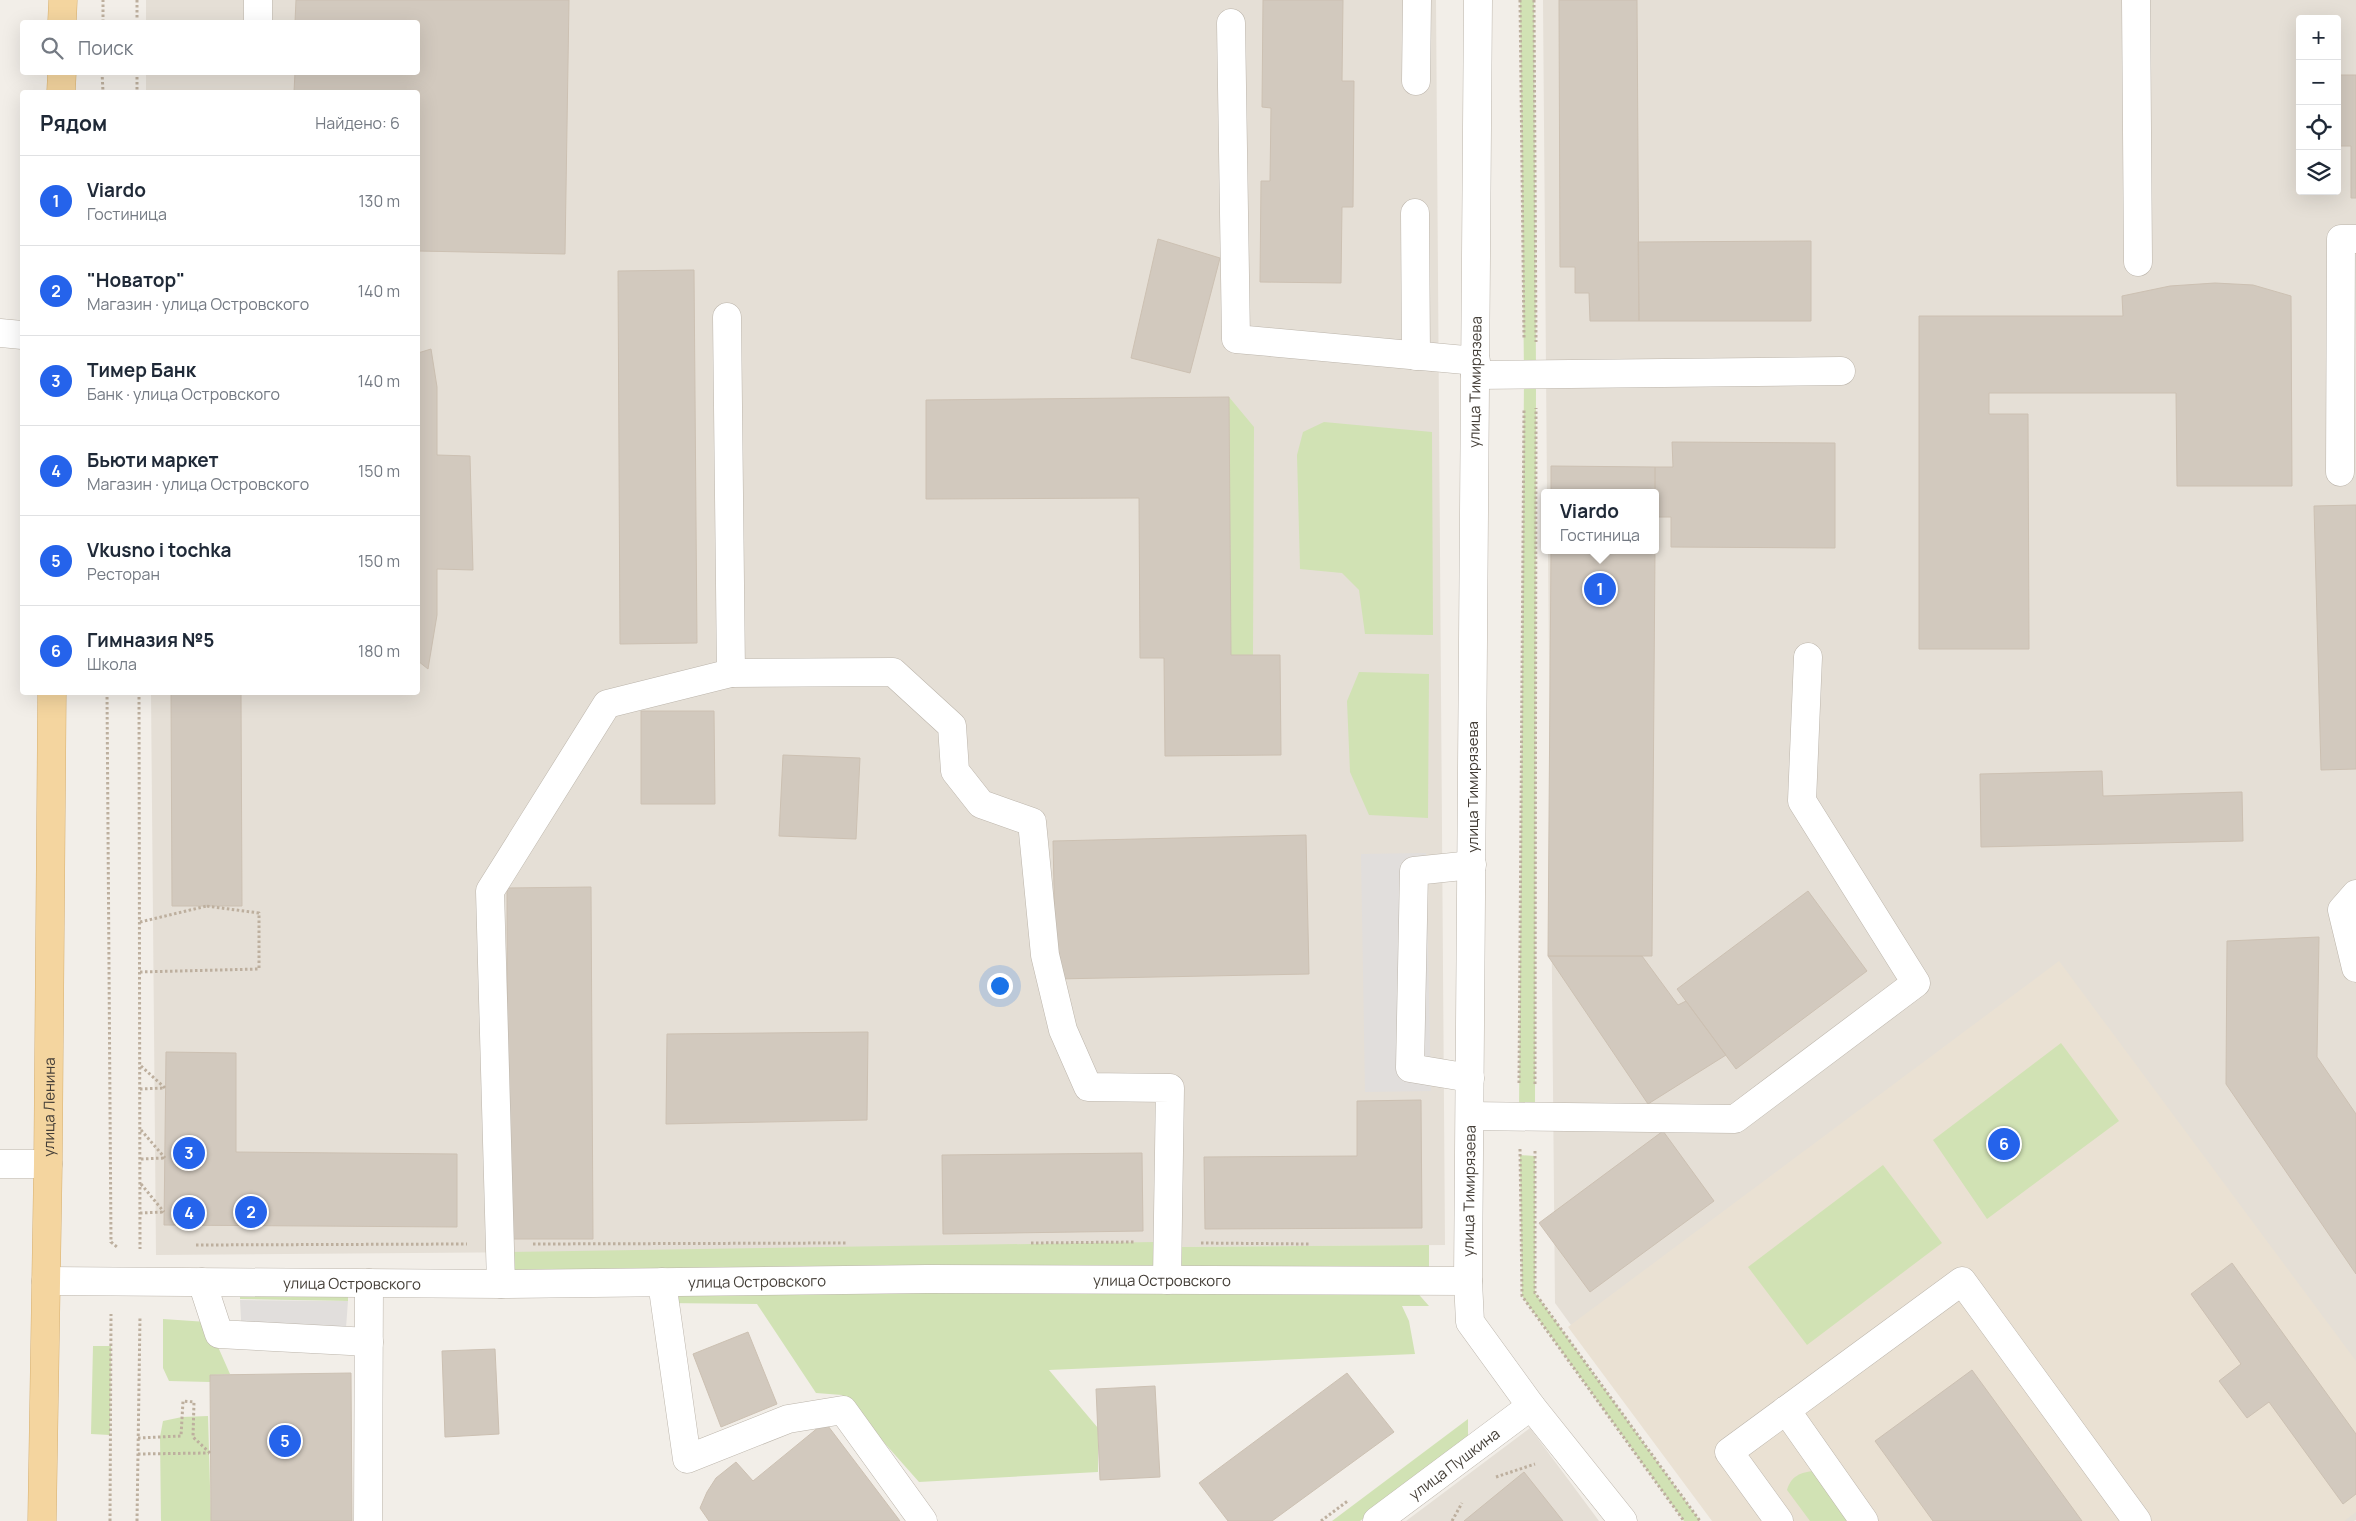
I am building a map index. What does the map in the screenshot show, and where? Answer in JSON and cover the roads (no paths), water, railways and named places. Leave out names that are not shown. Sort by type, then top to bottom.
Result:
[{"type":"main road","points":[[62,20],[63,0]]},
{"type":"main road","points":[[61,90],[62,75]]},
{"type":"main road","name":"улица Ленина","points":[[42,1521],[46,1281],[45,1226],[48,1164],[52,695]]},
{"type":"street","points":[[258,0],[258,20]]},
{"type":"street","points":[[1416,81],[1418,0]]},
{"type":"street","name":"улица Тимирязева","points":[[1478,0],[1468,1281],[1470,1322],[1531,1406],[1622,1521]]},
{"type":"street","points":[[2136,0],[2138,262]]},
{"type":"street","points":[[1231,23],[1236,339],[1416,356],[1475,368],[1530,375],[1841,371]]},
{"type":"street","points":[[1416,213],[1416,356]]},
{"type":"street","points":[[2340,472],[2341,240],[2356,239]]},
{"type":"street","points":[[728,317],[731,673]]},
{"type":"street","points":[[0,333],[20,335]]},
{"type":"street","points":[[1470,1116],[1735,1119],[1916,983],[1802,802],[1808,658]]},
{"type":"street","points":[[501,1284],[490,891],[607,704],[731,673],[893,672],[952,726],[955,771],[981,804],[1032,822],[1045,955],[1063,1030],[1088,1087],[1170,1088],[1167,1280]]},
{"type":"street","points":[[1470,1078],[1410,1068],[1414,871],[1472,865]]},
{"type":"street","points":[[2356,894],[2342,910],[2356,968]]},
{"type":"street","points":[[0,1164],[48,1164]]},
{"type":"street","name":"улица Островского","points":[[46,1281],[501,1284],[917,1279],[1468,1281]]},
{"type":"street","points":[[1779,1521],[1729,1452],[1962,1281],[2137,1521]]},
{"type":"street","points":[[202,1282],[219,1334],[369,1342]]},
{"type":"street","points":[[662,1282],[686,1459],[788,1419],[844,1410],[923,1521]]},
{"type":"street","points":[[368,1521],[369,1283]]},
{"type":"street","name":"улица Пушкина","points":[[1377,1521],[1531,1406]]},
{"type":"street","points":[[1786,1410],[1864,1521]]},
{"type":"place","name":"Viardo","points":[[1600,589]]},
{"type":"place","name":"Гимназия №5","points":[[2004,1144]]},
{"type":"place","name":"Тимер Банк","points":[[189,1153]]},
{"type":"place","name":"\"Новатор\"","points":[[251,1212]]},
{"type":"place","name":"Бьюти маркет","points":[[189,1213]]},
{"type":"place","name":"Vkusno i tochka","points":[[285,1441]]}]
